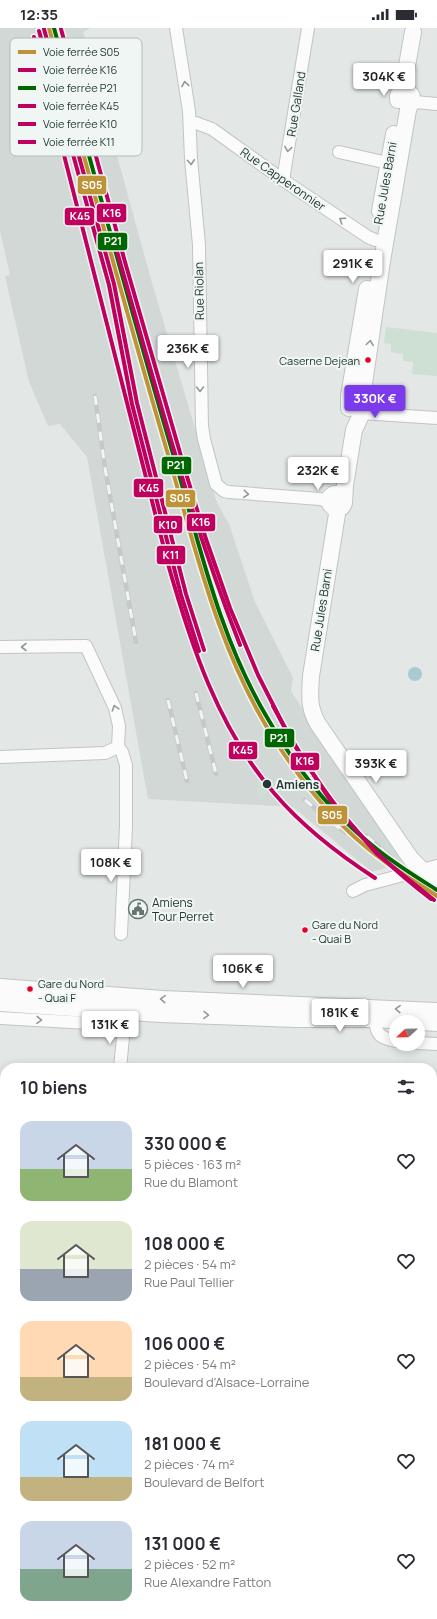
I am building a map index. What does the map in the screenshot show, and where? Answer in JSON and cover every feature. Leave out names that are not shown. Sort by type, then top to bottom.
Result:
[{"type":"main road","name":"Rue Jules Barni","points":[[417,30],[362,397],[356,413],[345,486],[336,501],[337,514],[311,676],[310,699],[312,712],[318,724],[411,859],[430,868]]},
{"type":"main road","name":"Rue Jules Barni","points":[[356,413],[349,396],[355,358],[399,107],[406,99]]},
{"type":"main road","points":[[430,868],[437,878]]},
{"type":"main road","points":[[0,987],[163,999],[279,1011],[375,1025],[437,1023]]},
{"type":"main road","points":[[0,1003],[124,1019],[279,1011],[437,1011]]},
{"type":"street","name":"Rue Riolan","points":[[176,28],[190,123],[191,159],[199,245],[201,414],[204,440],[216,484],[224,491],[229,492],[336,501]]},
{"type":"street","name":"Rue Galland","points":[[283,180],[308,28]]},
{"type":"street","points":[[406,99],[415,102],[437,104]]},
{"type":"street","name":"Rue Capperonnier","points":[[190,123],[196,123],[212,129],[283,180],[368,237],[375,240]]},
{"type":"street","points":[[339,152],[388,163]]},
{"type":"street","points":[[356,413],[437,418]]},
{"type":"street","points":[[0,647],[86,646],[115,708],[119,726],[118,747],[122,752],[126,765],[121,934]]},
{"type":"street","points":[[0,757],[105,753],[118,747]]},
{"type":"street","points":[[353,891],[365,885],[430,868]]},
{"type":"street","points":[[0,1018],[124,1019],[120,1063]]},
{"type":"street","points":[[375,1025],[384,1039],[389,1040]]},
{"type":"street","points":[[425,1043],[437,1044]]},
{"type":"shaded area","points":[[0,28],[90,28],[83,32],[85,38],[10,38],[10,156],[117,156],[152,283],[217,503],[229,524],[255,602],[293,678],[291,691],[401,861],[398,864],[372,872],[293,807],[148,799],[87,457],[60,424],[48,426],[29,382],[5,276],[10,275],[0,231]]},
{"type":"green space","points":[[386,327],[437,333],[437,376],[412,374],[413,362],[403,361],[403,354],[391,352],[391,344],[384,343]]},
{"type":"green space","points":[[259,775],[270,788],[262,799],[259,799],[259,794],[257,794]]},
{"type":"water","points":[[412,667],[418,667],[422,671],[422,677],[418,681],[412,681],[408,677],[408,671]]},
{"type":"railway","points":[[95,396],[105,468],[136,642]]},
{"type":"railway","points":[[196,693],[216,774]]},
{"type":"railway","points":[[168,700],[187,781]]},
{"type":"railway","points":[[305,800],[327,819],[380,858]]},
{"type":"railway","points":[[367,836],[398,864]]},
{"type":"rail line","name":"S05","points":[[49,28],[52,38]]},
{"type":"rail line","name":"P21","points":[[54,28],[57,38]]},
{"type":"rail line","name":"K10","points":[[44,29],[46,38]]},
{"type":"rail line","name":"K16","points":[[61,29],[63,38]]},
{"type":"rail line","name":"K11","points":[[39,31],[41,38]]},
{"type":"rail line","name":"K45","points":[[64,156],[168,564],[186,625],[209,684],[237,741],[254,768],[274,793],[309,829],[375,878]]},
{"type":"rail line","name":"K11","points":[[73,156],[109,285],[132,404],[181,595],[199,651]]},
{"type":"rail line","name":"K10","points":[[79,156],[114,284],[137,403],[186,594],[204,650]]},
{"type":"rail line","name":"S05","points":[[84,156],[200,568],[225,640],[256,709],[298,774],[336,819],[380,858],[437,896]]},
{"type":"rail line","name":"P21","points":[[89,156],[204,562],[214,595],[237,658],[278,737],[314,787],[357,833],[404,869],[437,890]]},
{"type":"rail line","name":"K16","points":[[96,156],[125,262],[206,539],[230,608],[258,675],[291,740],[330,800],[377,854],[434,900]]},
{"type":"rail line","name":"K45","points":[[114,241],[172,444],[204,545],[240,645]]},
{"type":"rail line","name":"K45","points":[[273,706],[306,762],[341,812],[360,835],[382,857],[431,899]]},
{"type":"place","name":"Caserne Dejean","points":[[368,360]]},
{"type":"place","name":"Amiens","points":[[267,784]]},
{"type":"place","name":"Amiens Tour Perret","points":[[138,909]]},
{"type":"place","name":"Gare du Nord - Quai B","points":[[305,930]]},
{"type":"place","name":"Gare du Nord - Quai F","points":[[30,989]]}]
